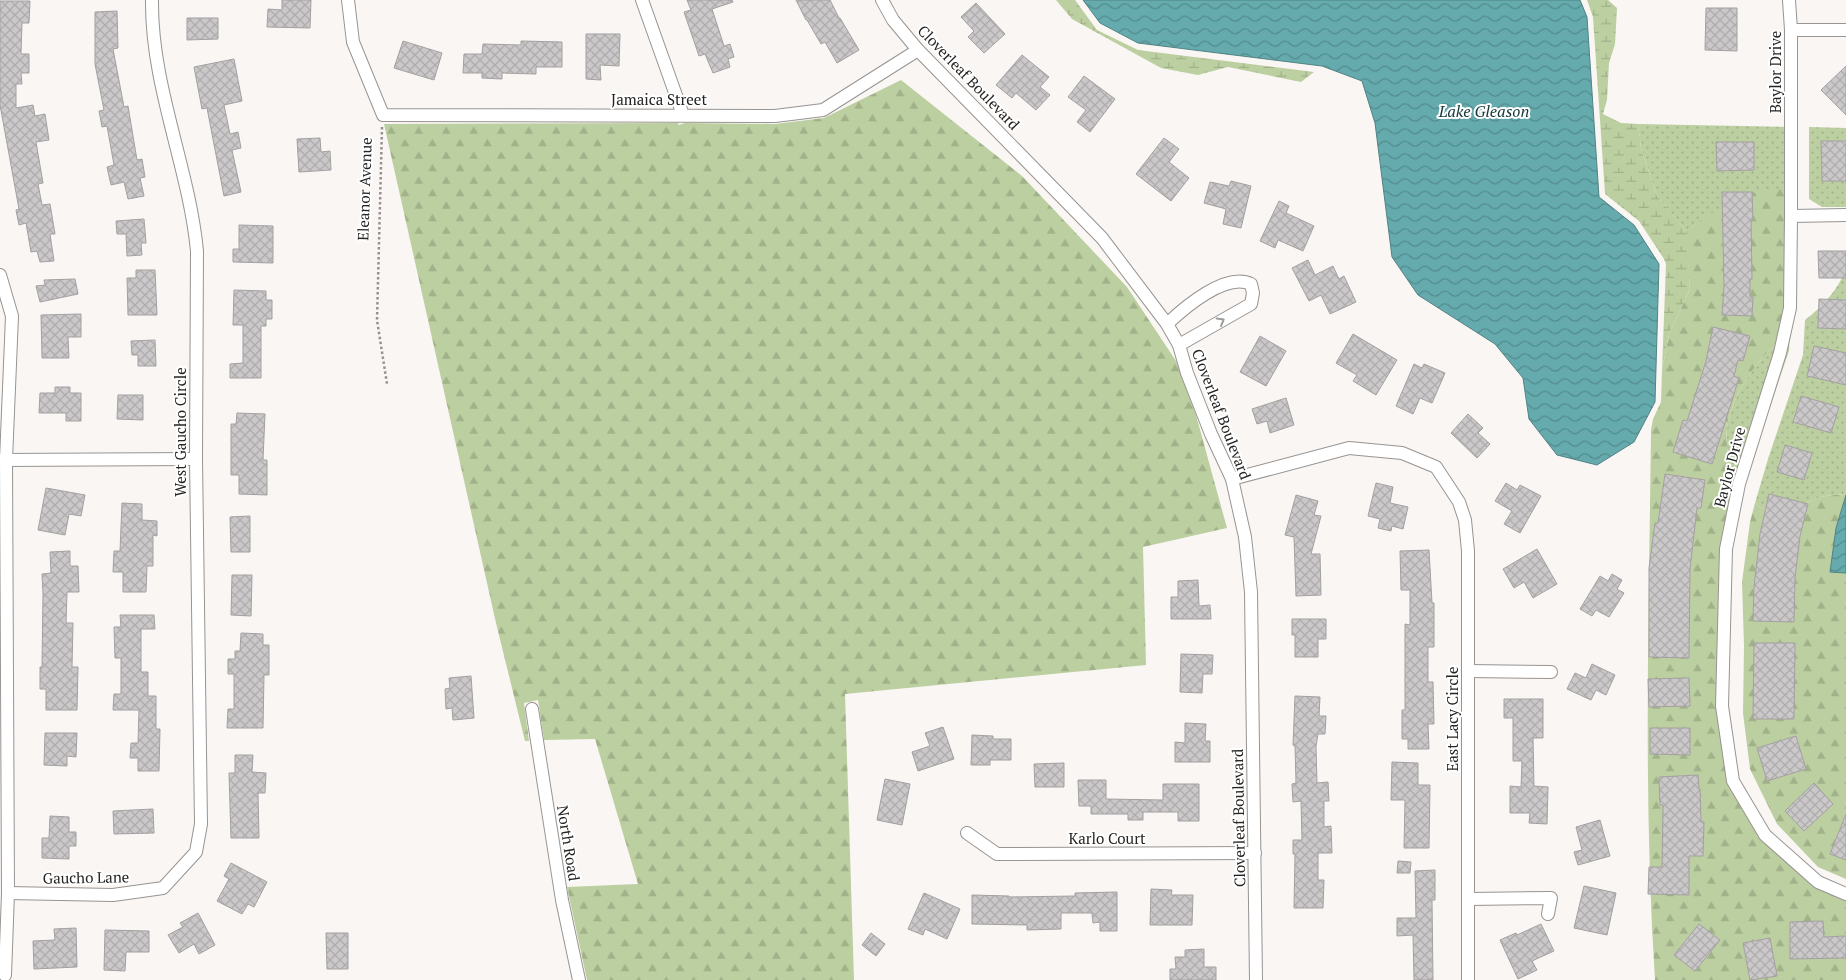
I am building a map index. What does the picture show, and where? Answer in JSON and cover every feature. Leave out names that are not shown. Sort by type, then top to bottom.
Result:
[{"type":"street","name":"West Gaucho Circle","points":[[152,0],[152,18],[158,67],[194,219],[198,252],[196,459],[201,824],[196,852],[185,865]]},
{"type":"street","points":[[348,0],[353,42],[383,115]]},
{"type":"street","points":[[642,0],[683,115]]},
{"type":"street","name":"Cloverleaf Boulevard","points":[[882,0],[892,20],[918,50],[1102,238],[1167,324],[1179,345],[1187,373],[1211,434],[1232,479],[1245,538],[1251,592],[1256,980]]},
{"type":"street","name":"Baylor Drive","points":[[1789,0],[1791,30],[1792,216],[1790,308],[1780,353],[1739,484],[1726,549],[1722,706],[1733,781],[1765,835],[1818,882],[1846,894]]},
{"type":"street","points":[[1791,30],[1846,30]]},
{"type":"street","name":"Jamaica Street","points":[[383,115],[775,116],[823,110],[918,50]]},
{"type":"street","points":[[1792,216],[1846,215]]},
{"type":"street","points":[[0,275],[12,316],[3,460],[8,894],[5,975]]},
{"type":"street","points":[[1167,324],[1184,309],[1221,285],[1243,280],[1251,284],[1253,293],[1251,304],[1179,345]]},
{"type":"street","name":"East Lacy Circle","points":[[1232,479],[1348,448],[1402,453],[1436,467],[1459,502],[1465,520],[1468,551],[1468,980]]},
{"type":"street","points":[[3,460],[196,459]]},
{"type":"street","points":[[1468,671],[1550,672]]},
{"type":"street","name":"North Road","points":[[532,709],[562,900],[579,980]]},
{"type":"street","name":"Karlo Court","points":[[967,833],[997,854],[1254,852]]},
{"type":"street","name":"Gaucho Lane","points":[[8,894],[113,895],[162,888],[185,865]]},
{"type":"street","points":[[1468,899],[1550,898],[1548,914]]},
{"type":"path","name":"Eleanor Avenue","points":[[383,115],[377,320],[387,384]]},
{"type":"green space","points":[[1056,0],[1075,0],[1097,30],[1138,50],[1314,72],[1301,82],[1228,67],[1198,75],[1161,68],[1072,19]]},
{"type":"green space","points":[[1587,0],[1608,0],[1617,8],[1615,44],[1609,63],[1607,100],[1603,114],[1621,123],[1638,124],[1641,148],[1657,196],[1687,232],[1690,289],[1669,334],[1662,370],[1666,264],[1639,221],[1605,194],[1593,17]]},
{"type":"green space","points":[[901,80],[1022,176],[1127,287],[1176,361],[1196,415],[1227,528],[1143,547],[1146,665],[845,694],[854,980],[587,980],[567,887],[638,884],[595,739],[544,740],[538,700],[524,703],[529,741],[525,741],[496,623],[384,124],[775,124],[824,118]]},
{"type":"green space","points":[[1638,124],[1794,127],[1795,193],[1730,202],[1686,231],[1657,196],[1641,148]]},
{"type":"green space","points":[[1809,127],[1846,128],[1846,207],[1822,207],[1809,199]]},
{"type":"green space","points":[[1772,189],[1787,190],[1790,331],[1766,354],[1745,382],[1730,414],[1727,430],[1729,458],[1735,474],[1744,489],[1735,519],[1728,582],[1730,646],[1728,713],[1736,773],[1765,833],[1846,897],[1846,980],[1655,980],[1651,911],[1648,774],[1651,430],[1653,419],[1661,402],[1662,370],[1669,334],[1690,289],[1686,231],[1737,199],[1748,194]]},
{"type":"green space","points":[[1846,269],[1846,494],[1821,497],[1794,509],[1771,512],[1755,503],[1803,355],[1805,320],[1829,298],[1839,284]]},
{"type":"green space","points":[[1790,331],[1789,351],[1754,453],[1744,489],[1729,458],[1727,430],[1730,414],[1736,398],[1755,367]]},
{"type":"green space","points":[[1846,494],[1846,879],[1818,867],[1777,824],[1750,769],[1743,713],[1744,646],[1742,582],[1750,522],[1755,503],[1771,512],[1779,512],[1794,509],[1821,497]]},
{"type":"water","name":"Lake Gleason","points":[[1083,0],[1580,0],[1587,17],[1599,197],[1634,225],[1659,264],[1655,402],[1634,442],[1597,465],[1557,455],[1529,419],[1523,378],[1495,344],[1418,295],[1392,257],[1375,123],[1362,81],[1322,66],[1138,43],[1100,23]]},
{"type":"water","points":[[1846,495],[1846,573],[1830,572],[1836,528]]},
{"type":"building","points":[[282,0],[311,0],[310,28],[267,27],[268,9],[282,10]]},
{"type":"building","points":[[687,0],[732,0],[733,2],[712,9],[724,46],[730,44],[734,57],[728,59],[730,67],[713,73],[705,54],[699,56],[684,12],[691,10]]},
{"type":"building","points":[[796,0],[830,0],[859,50],[837,63],[825,42],[821,44]]},
{"type":"building","points":[[0,1],[30,1],[29,23],[22,23],[21,54],[29,54],[29,73],[21,73],[22,84],[16,84],[16,108],[33,105],[35,116],[45,114],[49,140],[36,142],[43,183],[38,184],[42,205],[50,204],[55,234],[50,234],[54,261],[40,262],[37,251],[31,252],[26,223],[19,225],[16,210],[19,209],[0,105]]},
{"type":"building","points":[[976,3],[1005,34],[984,53],[968,37],[974,31],[961,17]]},
{"type":"building","points":[[1706,8],[1737,8],[1737,51],[1705,50]]},
{"type":"building","points":[[117,11],[118,48],[113,49],[124,107],[128,106],[137,160],[142,159],[145,177],[140,178],[144,196],[128,199],[124,182],[111,185],[107,167],[114,165],[107,126],[102,127],[99,111],[104,110],[95,64],[95,12]]},
{"type":"building","points":[[187,18],[218,18],[218,39],[187,40]]},
{"type":"building","points":[[586,34],[620,34],[619,66],[600,65],[601,80],[586,79]]},
{"type":"building","points":[[403,41],[442,53],[434,80],[394,68]]},
{"type":"building","points":[[521,41],[562,42],[562,67],[536,67],[536,74],[502,73],[502,79],[482,78],[482,73],[463,73],[464,54],[482,54],[483,44],[521,45]]},
{"type":"building","points":[[1022,55],[1049,77],[1040,87],[1050,95],[1036,110],[1016,93],[1012,98],[996,85]]},
{"type":"building","points":[[234,59],[242,101],[224,105],[230,134],[238,132],[241,148],[232,150],[241,192],[224,196],[207,108],[202,109],[194,67]]},
{"type":"building","points":[[1846,66],[1846,115],[1821,90]]},
{"type":"building","points":[[1084,76],[1115,99],[1090,132],[1077,122],[1086,110],[1068,97]]},
{"type":"building","points":[[320,138],[321,152],[330,151],[331,170],[299,172],[297,139]]},
{"type":"building","points":[[1164,138],[1179,149],[1169,162],[1189,178],[1171,201],[1136,174]]},
{"type":"building","points":[[1821,141],[1846,141],[1846,181],[1822,181]]},
{"type":"building","points":[[1716,142],[1754,142],[1754,170],[1717,171]]},
{"type":"building","points":[[1231,181],[1251,186],[1241,228],[1223,224],[1226,209],[1204,203],[1210,182],[1229,186]]},
{"type":"building","points":[[1722,192],[1752,192],[1752,279],[1750,279],[1750,297],[1753,297],[1752,316],[1722,315],[1724,287]]},
{"type":"building","points":[[1279,201],[1289,206],[1286,213],[1314,226],[1303,251],[1278,240],[1275,248],[1260,241]]},
{"type":"building","points":[[144,219],[146,243],[141,243],[142,255],[127,256],[126,234],[117,234],[116,221]]},
{"type":"building","points":[[239,225],[273,226],[273,263],[233,262],[233,249],[239,249]]},
{"type":"building","points":[[1818,251],[1846,251],[1846,278],[1819,278]]},
{"type":"building","points":[[1308,260],[1315,275],[1333,266],[1339,279],[1344,276],[1356,302],[1330,314],[1321,295],[1309,301],[1292,268]]},
{"type":"building","points":[[136,270],[155,270],[157,315],[128,315],[127,278],[136,278]]},
{"type":"building","points":[[75,279],[78,294],[40,302],[36,286],[45,285],[44,280]]},
{"type":"building","points":[[234,290],[266,291],[266,300],[272,300],[272,319],[266,319],[266,326],[261,326],[261,378],[230,378],[230,364],[243,363],[243,325],[233,325]]},
{"type":"building","points":[[1819,299],[1846,300],[1846,329],[1818,328]]},
{"type":"building","points":[[81,314],[81,337],[68,337],[69,358],[42,358],[41,315]]},
{"type":"building","points":[[1713,327],[1750,336],[1743,361],[1738,360],[1734,376],[1739,378],[1712,464],[1673,452],[1683,420],[1687,421],[1706,361]]},
{"type":"building","points":[[1353,334],[1397,360],[1376,395],[1353,381],[1357,375],[1336,363]]},
{"type":"building","points":[[1260,336],[1286,351],[1266,386],[1240,372]]},
{"type":"building","points":[[155,340],[156,366],[138,366],[138,355],[132,355],[131,341]]},
{"type":"building","points":[[1814,346],[1846,353],[1846,385],[1807,376]]},
{"type":"building","points":[[1414,364],[1422,368],[1424,364],[1445,373],[1432,403],[1420,398],[1413,414],[1396,406]]},
{"type":"building","points":[[55,387],[70,387],[70,393],[81,393],[81,421],[66,421],[66,413],[39,413],[40,393],[55,393]]},
{"type":"building","points":[[118,395],[143,395],[143,420],[117,419]]},
{"type":"building","points":[[1801,396],[1839,407],[1831,433],[1793,422]]},
{"type":"building","points":[[1286,398],[1294,425],[1270,433],[1267,421],[1257,424],[1252,409]]},
{"type":"building","points":[[237,413],[265,414],[263,460],[267,460],[267,495],[239,494],[239,475],[231,475],[231,424],[236,424]]},
{"type":"building","points":[[1468,414],[1483,428],[1478,433],[1490,444],[1477,458],[1451,433]]},
{"type":"building","points":[[1785,445],[1812,453],[1804,480],[1777,472]]},
{"type":"building","points":[[1665,474],[1705,480],[1701,508],[1697,508],[1690,569],[1689,658],[1649,657],[1649,568],[1655,523],[1658,523]]},
{"type":"building","points":[[1376,483],[1393,487],[1390,503],[1408,507],[1403,529],[1392,526],[1391,531],[1378,528],[1380,519],[1368,516]]},
{"type":"building","points":[[1506,483],[1517,490],[1520,485],[1541,496],[1520,533],[1504,524],[1512,511],[1495,501]]},
{"type":"building","points":[[46,488],[85,495],[81,516],[69,514],[65,535],[38,530]]},
{"type":"building","points":[[1769,494],[1808,504],[1800,536],[1795,578],[1794,622],[1753,621],[1754,587],[1760,534]]},
{"type":"building","points":[[1296,495],[1318,501],[1314,515],[1321,516],[1311,554],[1320,554],[1321,595],[1296,596],[1294,537],[1285,535]]},
{"type":"building","points":[[122,503],[142,504],[142,520],[157,521],[157,536],[153,535],[153,566],[147,566],[146,592],[123,592],[123,572],[113,572],[114,551],[120,551]]},
{"type":"building","points":[[250,516],[250,552],[231,552],[230,517]]},
{"type":"building","points":[[1537,549],[1557,584],[1533,598],[1524,582],[1514,588],[1503,569]]},
{"type":"building","points":[[1429,550],[1432,603],[1434,603],[1434,647],[1428,647],[1428,682],[1433,682],[1434,724],[1428,724],[1429,749],[1408,749],[1408,739],[1402,739],[1402,710],[1405,710],[1405,624],[1410,625],[1410,590],[1401,590],[1400,551]]},
{"type":"building","points":[[70,551],[70,566],[78,566],[79,592],[67,592],[66,623],[73,623],[72,667],[78,667],[77,710],[46,710],[46,689],[40,689],[40,667],[42,667],[42,574],[51,573],[50,552]]},
{"type":"building","points":[[1612,574],[1622,580],[1617,589],[1624,593],[1609,617],[1596,610],[1592,616],[1580,609],[1600,576],[1608,581]]},
{"type":"building","points":[[232,575],[252,575],[251,616],[231,615]]},
{"type":"building","points":[[1198,580],[1199,606],[1210,605],[1211,619],[1171,619],[1171,597],[1178,597],[1178,581]]},
{"type":"building","points":[[120,615],[154,615],[155,629],[141,629],[141,672],[148,672],[148,696],[156,696],[156,729],[160,729],[159,771],[138,771],[138,758],[130,758],[131,743],[138,743],[139,710],[113,710],[114,694],[121,694],[121,658],[115,658],[114,627],[121,627]]},
{"type":"building","points":[[1292,619],[1326,619],[1326,639],[1318,639],[1318,657],[1295,657],[1295,635],[1292,635]]},
{"type":"building","points":[[241,633],[263,634],[263,645],[269,645],[269,675],[264,675],[263,728],[227,728],[228,709],[234,709],[234,674],[228,674],[228,659],[235,659],[235,651],[240,651]]},
{"type":"building","points":[[1754,643],[1795,643],[1794,719],[1753,719]]},
{"type":"building","points":[[1181,654],[1213,655],[1212,674],[1203,674],[1202,693],[1180,692]]},
{"type":"building","points":[[1592,664],[1615,675],[1606,695],[1596,690],[1591,700],[1567,689],[1575,673],[1586,678]]},
{"type":"building","points":[[471,676],[474,718],[453,720],[452,708],[446,709],[445,689],[450,688],[449,678]]},
{"type":"building","points":[[1689,678],[1690,706],[1649,707],[1648,679]]},
{"type":"building","points":[[1295,696],[1320,697],[1319,716],[1326,716],[1325,734],[1318,734],[1316,746],[1317,783],[1328,782],[1329,801],[1324,801],[1324,827],[1331,826],[1332,853],[1318,853],[1318,880],[1324,880],[1323,908],[1294,908],[1295,854],[1293,854],[1293,840],[1302,840],[1301,801],[1293,802],[1292,784],[1296,783],[1295,746],[1293,745]]},
{"type":"building","points":[[1504,699],[1543,699],[1543,738],[1533,738],[1534,786],[1548,787],[1547,824],[1529,823],[1530,813],[1510,813],[1510,786],[1521,787],[1522,761],[1513,761],[1513,718],[1504,718]]},
{"type":"building","points":[[1185,723],[1206,724],[1205,741],[1210,741],[1210,762],[1175,762],[1175,742],[1185,743]]},
{"type":"building","points":[[943,727],[954,759],[918,771],[912,752],[930,746],[925,733]]},
{"type":"building","points":[[1650,728],[1690,728],[1690,755],[1650,754]]},
{"type":"building","points":[[45,733],[77,733],[76,757],[67,756],[67,766],[44,765]]},
{"type":"building","points":[[972,735],[993,736],[993,739],[1011,739],[1011,760],[990,760],[990,765],[971,765]]},
{"type":"building","points":[[1796,736],[1806,769],[1767,781],[1757,748]]},
{"type":"building","points":[[235,755],[253,755],[252,772],[266,773],[265,793],[258,793],[259,838],[231,838],[229,773],[235,773]]},
{"type":"building","points":[[1392,762],[1418,763],[1418,785],[1430,785],[1429,848],[1404,848],[1405,800],[1391,800]]},
{"type":"building","points":[[1064,763],[1064,787],[1035,787],[1034,764]]},
{"type":"building","points":[[1698,775],[1701,822],[1704,822],[1703,856],[1689,856],[1689,895],[1648,894],[1649,867],[1662,867],[1663,805],[1660,805],[1659,777]]},
{"type":"building","points":[[885,779],[910,784],[902,825],[877,820]]},
{"type":"building","points":[[1078,780],[1106,780],[1106,799],[1163,800],[1163,784],[1199,784],[1199,821],[1178,821],[1178,812],[1143,812],[1143,820],[1128,820],[1128,814],[1091,814],[1091,806],[1079,806]]},
{"type":"building","points":[[1814,783],[1833,804],[1804,831],[1785,811]]},
{"type":"building","points":[[153,809],[154,833],[114,834],[113,811]]},
{"type":"building","points":[[1846,814],[1846,860],[1830,854]]},
{"type":"building","points":[[50,816],[69,817],[69,832],[76,832],[76,846],[69,846],[69,859],[42,858],[42,838],[49,838]]},
{"type":"building","points":[[1600,820],[1610,856],[1578,865],[1574,852],[1582,850],[1576,827]]},
{"type":"building","points":[[1398,861],[1411,862],[1410,873],[1397,873]]},
{"type":"building","points":[[231,863],[267,882],[254,907],[248,904],[242,914],[217,901],[229,879],[224,876]]},
{"type":"building","points":[[1435,870],[1435,900],[1432,900],[1433,980],[1414,980],[1413,935],[1397,936],[1397,918],[1416,918],[1415,871]]},
{"type":"building","points":[[1584,886],[1616,893],[1607,935],[1574,928]]},
{"type":"building","points":[[1151,889],[1172,890],[1171,895],[1193,895],[1192,925],[1150,925]]},
{"type":"building","points":[[1117,892],[1117,931],[1100,931],[1100,922],[1093,923],[1092,913],[1061,913],[1061,929],[1027,930],[1027,925],[972,924],[972,895],[1009,897],[1075,896],[1075,893]]},
{"type":"building","points":[[924,893],[960,909],[947,939],[925,929],[923,935],[908,929]]},
{"type":"building","points":[[198,913],[215,945],[199,954],[194,944],[179,953],[168,935],[183,927],[180,923]]},
{"type":"building","points":[[1823,921],[1824,937],[1846,936],[1846,958],[1790,959],[1790,922]]},
{"type":"building","points":[[1541,924],[1554,951],[1532,961],[1537,970],[1518,979],[1500,940],[1516,933],[1517,935]]},
{"type":"building","points":[[1699,924],[1720,940],[1695,971],[1674,955]]},
{"type":"building","points":[[76,928],[77,967],[34,969],[33,941],[55,940],[54,929]]},
{"type":"building","points":[[105,930],[149,931],[149,952],[126,952],[125,971],[104,970]]},
{"type":"building","points":[[326,933],[348,933],[348,969],[327,969]]},
{"type":"building","points":[[871,933],[885,944],[876,956],[862,945]]},
{"type":"building","points":[[1770,938],[1777,976],[1750,980],[1743,943]]},
{"type":"building","points":[[1204,949],[1204,967],[1216,967],[1216,980],[1170,980],[1170,969],[1176,969],[1175,957],[1185,957],[1185,950]]}]
